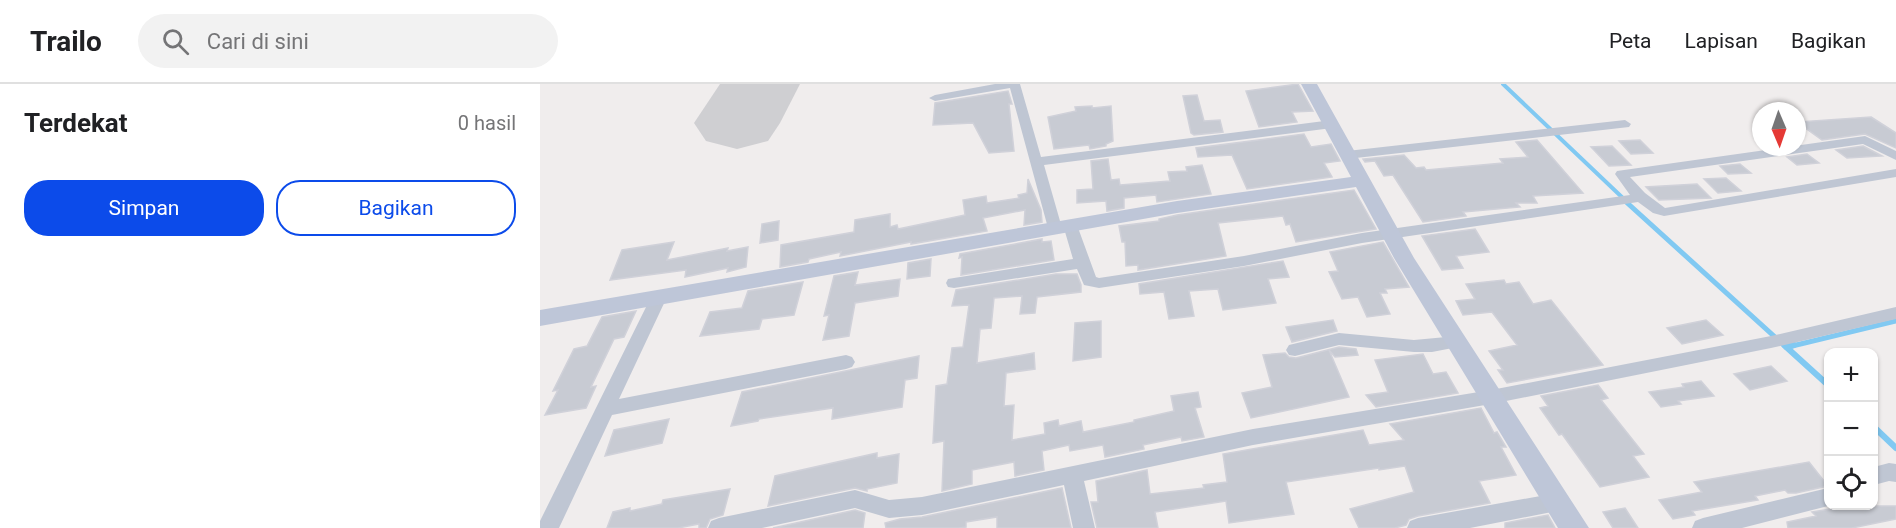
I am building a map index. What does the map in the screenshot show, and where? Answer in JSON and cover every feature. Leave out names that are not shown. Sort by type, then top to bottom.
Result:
[{"type":"street","points":[[935,98],[1014,84],[1035,162],[1062,227],[1090,281],[1099,283],[1244,261],[1391,234],[1630,199],[1664,212],[1896,173]]},
{"type":"street","points":[[1309,84],[1391,234],[1574,528]]},
{"type":"street","points":[[1035,162],[1332,124]]},
{"type":"street","points":[[1347,154],[1625,124]]},
{"type":"street","points":[[1630,199],[1622,174],[1865,140],[1896,156]]},
{"type":"street","points":[[540,318],[1177,207],[1362,181]]},
{"type":"street","points":[[954,283],[1082,263]]},
{"type":"street","points":[[548,528],[659,297]]},
{"type":"street","points":[[719,528],[835,502],[855,500],[889,509],[922,506],[1253,437],[1491,397],[1779,340],[1896,313]]},
{"type":"street","points":[[1295,350],[1339,339],[1423,346],[1457,342]]},
{"type":"street","points":[[605,409],[846,362]]},
{"type":"street","points":[[1878,475],[1888,472],[1896,473]]},
{"type":"street","points":[[1072,474],[1084,528]]},
{"type":"street","points":[[1703,528],[1824,498]]},
{"type":"street","points":[[1418,528],[1557,502]]},
{"type":"building","points":[[1298,84],[1313,111],[1292,112],[1297,122],[1259,127],[1246,91]]},
{"type":"building","points":[[1008,91],[1012,104],[1009,104],[1014,151],[989,153],[973,123],[933,125],[935,103]]},
{"type":"building","points":[[1197,95],[1204,121],[1220,120],[1223,132],[1194,135],[1191,133],[1183,96]]},
{"type":"building","points":[[1092,106],[1092,108],[1111,106],[1113,141],[1106,146],[1090,149],[1089,145],[1054,149],[1048,117],[1076,111],[1075,107]]},
{"type":"building","points":[[1871,117],[1896,133],[1896,148],[1865,134],[1822,140],[1806,128],[1806,121]]},
{"type":"building","points":[[1304,134],[1311,147],[1331,144],[1340,161],[1324,163],[1332,177],[1247,189],[1232,155],[1198,157],[1196,148]]},
{"type":"building","points":[[1537,140],[1583,193],[1533,196],[1537,203],[1516,203],[1520,207],[1463,212],[1466,216],[1423,222],[1393,175],[1384,176],[1375,161],[1365,162],[1363,159],[1404,155],[1416,168],[1424,167],[1426,170],[1503,163],[1500,159],[1528,157],[1516,142]]},
{"type":"building","points":[[1640,140],[1653,153],[1631,154],[1619,141]]},
{"type":"building","points":[[1612,146],[1631,165],[1609,166],[1591,147]]},
{"type":"building","points":[[1863,146],[1882,156],[1847,158],[1836,150]]},
{"type":"building","points":[[1806,154],[1819,163],[1797,165],[1787,157],[1806,156]]},
{"type":"building","points":[[1108,159],[1111,180],[1119,179],[1120,185],[1170,181],[1168,172],[1187,171],[1186,167],[1202,165],[1211,194],[1157,202],[1156,195],[1124,198],[1124,208],[1107,211],[1106,201],[1077,203],[1077,190],[1093,189],[1091,161]]},
{"type":"building","points":[[1740,164],[1751,173],[1728,174],[1720,166]]},
{"type":"building","points":[[1726,178],[1741,191],[1718,193],[1704,179]]},
{"type":"building","points":[[1028,179],[1041,210],[1042,222],[1024,225],[1025,210],[983,218],[987,231],[911,244],[911,242],[840,256],[841,252],[809,259],[808,262],[780,267],[781,245],[854,232],[855,220],[890,214],[890,227],[897,225],[898,229],[965,215],[963,200],[986,196],[987,203],[1019,198],[1018,195],[1027,193]]},
{"type":"building","points":[[1697,184],[1711,198],[1659,200],[1646,187]]},
{"type":"building","points":[[1354,190],[1376,229],[1296,242],[1290,224],[1286,225],[1283,216],[1218,223],[1226,256],[1138,270],[1138,265],[1126,266],[1125,242],[1122,242],[1119,226],[1159,221],[1159,219],[1177,215]]},
{"type":"building","points":[[779,221],[778,240],[760,243],[762,224]]},
{"type":"building","points":[[1475,229],[1489,252],[1456,256],[1463,268],[1442,270],[1422,236]]},
{"type":"building","points":[[1042,239],[1042,242],[1051,241],[1054,260],[961,275],[962,257],[959,258],[960,254]]},
{"type":"building","points":[[674,242],[667,260],[728,248],[727,251],[748,247],[746,267],[727,272],[728,268],[685,277],[686,270],[610,280],[622,250]]},
{"type":"building","points":[[1383,242],[1409,287],[1385,289],[1387,293],[1380,293],[1390,314],[1367,317],[1358,297],[1342,299],[1329,272],[1338,271],[1330,252]]},
{"type":"building","points":[[931,259],[930,276],[907,279],[908,263]]},
{"type":"building","points":[[1283,261],[1289,277],[1268,279],[1276,303],[1223,310],[1218,289],[1189,291],[1194,316],[1169,319],[1164,292],[1140,294],[1139,284]]},
{"type":"building","points":[[858,272],[855,285],[900,279],[898,296],[855,303],[849,336],[823,340],[829,315],[824,316],[834,276]]},
{"type":"building","points":[[1056,274],[1077,274],[1081,292],[1037,297],[1035,313],[1020,314],[1022,296],[994,298],[991,328],[980,329],[977,363],[1034,353],[1035,369],[1006,373],[1004,406],[1014,405],[1012,440],[1045,434],[1044,423],[1058,420],[1059,426],[1081,421],[1083,432],[1134,422],[1134,420],[1174,411],[1171,396],[1198,392],[1201,407],[1195,408],[1204,437],[1182,441],[1181,437],[1143,445],[1144,449],[1105,457],[1103,445],[1070,451],[1069,445],[1042,451],[1044,470],[1015,476],[1014,462],[972,470],[972,484],[942,491],[944,441],[933,443],[936,386],[947,384],[952,348],[963,347],[969,305],[952,306],[956,290]]},
{"type":"building","points":[[1504,280],[1506,284],[1519,282],[1533,304],[1551,300],[1603,365],[1507,383],[1498,370],[1503,370],[1489,351],[1517,345],[1492,312],[1463,315],[1456,301],[1475,299],[1466,284]]},
{"type":"building","points":[[803,282],[794,315],[762,319],[759,329],[700,336],[710,312],[742,308],[748,291]]},
{"type":"building","points":[[636,311],[624,337],[614,339],[591,387],[596,386],[586,408],[545,415],[558,390],[553,391],[574,349],[587,346],[602,317]]},
{"type":"building","points":[[1333,320],[1337,331],[1292,342],[1286,327]]},
{"type":"building","points":[[1706,320],[1723,335],[1682,344],[1667,328]]},
{"type":"building","points":[[1101,321],[1101,357],[1073,361],[1075,323]]},
{"type":"building","points":[[1339,347],[1356,349],[1358,355],[1335,357],[1329,350],[1349,397],[1251,418],[1242,393],[1272,387],[1263,355],[1285,353],[1289,357],[1296,358]]},
{"type":"building","points":[[1423,354],[1433,374],[1446,372],[1458,393],[1376,407],[1366,395],[1388,392],[1375,360]]},
{"type":"building","points":[[919,356],[917,378],[905,380],[902,407],[832,419],[833,408],[759,419],[731,426],[742,392]]},
{"type":"building","points":[[1771,366],[1787,381],[1750,390],[1734,374]]},
{"type":"building","points":[[1701,381],[1714,396],[1678,401],[1681,404],[1661,407],[1649,392],[1684,387],[1682,384]]},
{"type":"building","points":[[1598,385],[1608,398],[1601,400],[1644,454],[1633,456],[1649,477],[1600,487],[1540,408],[1548,406],[1541,396]]},
{"type":"building","points":[[1481,408],[1494,433],[1497,432],[1506,447],[1501,447],[1516,475],[1479,481],[1490,503],[1418,516],[1409,519],[1406,525],[1395,528],[1359,528],[1350,509],[1414,492],[1405,466],[1286,482],[1294,514],[1229,523],[1226,501],[1155,512],[1158,528],[1097,528],[1091,502],[1098,502],[1096,481],[1147,470],[1150,494],[1204,488],[1203,485],[1227,482],[1223,454],[1363,430],[1369,445],[1404,440],[1390,424]]},
{"type":"building","points":[[669,419],[662,443],[605,456],[614,430]]},
{"type":"building","points":[[877,453],[877,458],[899,454],[897,483],[867,489],[867,491],[855,488],[768,506],[775,476]]},
{"type":"building","points":[[1809,462],[1824,481],[1824,487],[1796,493],[1788,493],[1785,490],[1755,496],[1758,500],[1692,511],[1695,515],[1673,519],[1659,500],[1702,492],[1694,482]]},
{"type":"building","points":[[1062,488],[1071,528],[997,528],[997,517],[966,522],[966,527],[959,528],[886,528],[885,523],[900,519],[922,517]]},
{"type":"building","points":[[730,489],[723,515],[710,519],[706,528],[699,528],[699,524],[678,528],[607,528],[613,512],[630,508],[630,511],[662,504],[663,500]]},
{"type":"building","points":[[1878,506],[1896,506],[1896,519],[1852,528],[1788,528],[1787,522],[1816,516],[1812,512],[1878,510]]},
{"type":"building","points":[[1625,508],[1638,528],[1613,528],[1603,512]]},
{"type":"building","points":[[855,510],[865,513],[863,528],[773,528]]},
{"type":"building","points":[[1548,515],[1555,528],[1505,528],[1505,523]]},
{"type":"waterway","points":[[1503,84],[1626,201]]},
{"type":"waterway","points":[[1624,200],[1786,347]]},
{"type":"waterway","points":[[1788,347],[1896,321]]},
{"type":"waterway","points":[[1786,347],[1794,345]]},
{"type":"waterway","points":[[1786,347],[1824,381]]},
{"type":"waterway","points":[[1878,431],[1896,448]]},
{"type":"runway","points":[[737,123],[760,84]]}]
